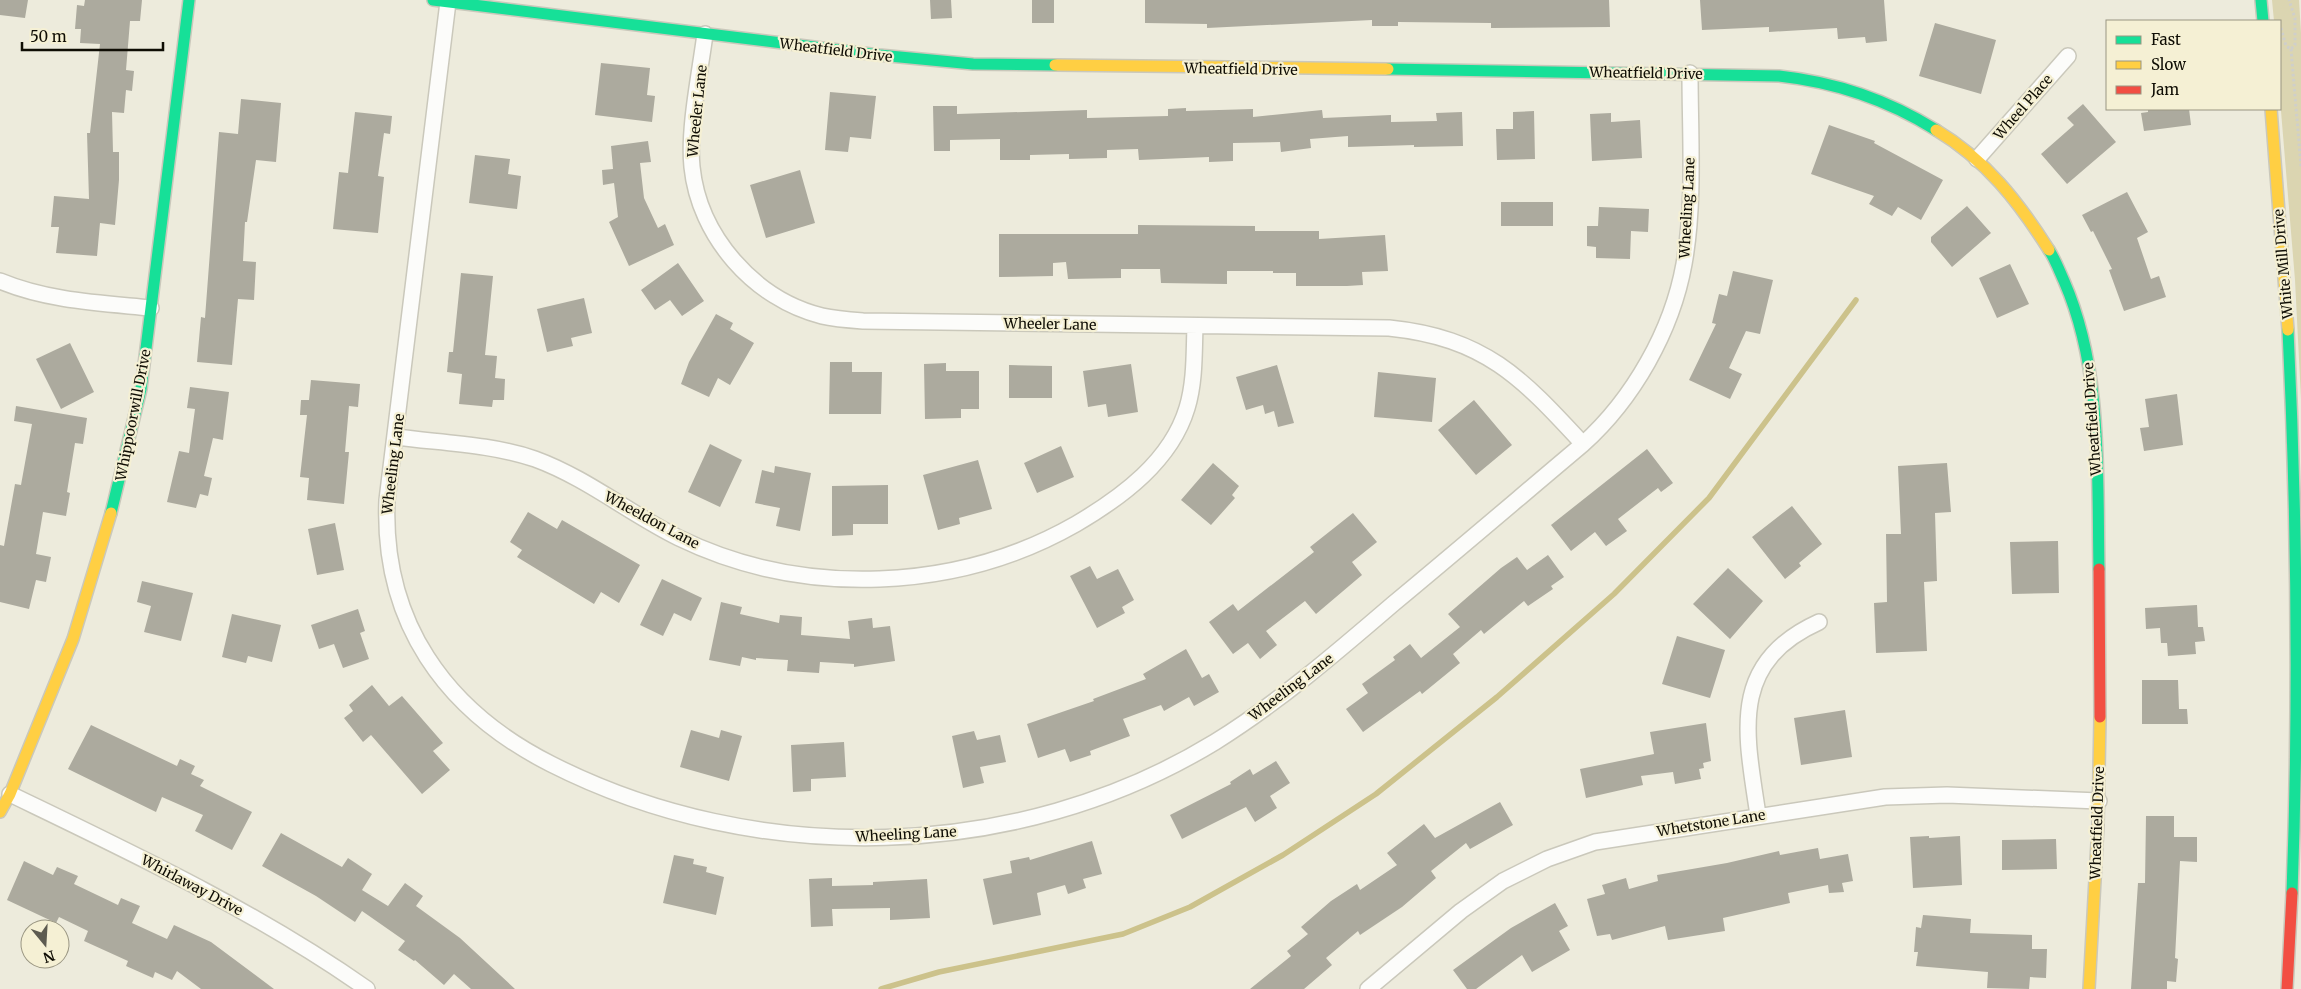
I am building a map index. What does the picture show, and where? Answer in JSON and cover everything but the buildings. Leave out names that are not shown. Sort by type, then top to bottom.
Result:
[{"type":"street","name":"Whippoorwill Drive","points":[[0,812],[10,794],[64,663],[113,512],[141,389],[189,0]]},
{"type":"street","points":[[2261,0],[2263,20]]},
{"type":"street","name":"Wheatfield Drive","points":[[441,1],[706,34],[973,64],[1690,73],[1787,77],[1835,86],[1877,99],[1915,116],[1945,134],[1978,159],[2014,197],[2037,227],[2053,255],[2076,311],[2088,356],[2094,398],[2099,566],[2099,801],[2089,989]]},
{"type":"street","name":"Wheeling Lane","points":[[441,1],[396,437],[388,485],[386,528],[393,579],[404,613],[418,643],[435,671],[469,708],[504,736],[547,762],[590,783],[629,797],[735,826],[793,835],[832,838],[944,834],[989,826],[1058,810],[1098,797],[1171,765],[1212,743],[1291,689],[1583,444],[1608,419],[1632,389],[1658,340],[1679,285],[1685,257],[1690,204],[1690,73]]},
{"type":"street","name":"Wheeler Lane","points":[[706,34],[692,144],[692,168],[698,197],[710,226],[728,253],[750,278],[775,296],[821,316],[863,321],[1389,328],[1409,330],[1446,339],[1481,354],[1508,370],[1540,397],[1583,444]]},
{"type":"street","name":"Wheel Place","points":[[1978,159],[2068,56]]},
{"type":"street","name":"White Mill Drive","points":[[2271,110],[2288,318],[2295,492],[2298,655],[2298,830],[2287,989]]},
{"type":"street","points":[[0,281],[59,298],[151,308]]},
{"type":"street","name":"Wheeldon Lane","points":[[396,437],[502,451],[534,459],[588,485],[679,538],[760,566],[786,572],[842,578],[927,575],[983,563],[1036,544],[1086,518],[1137,482],[1164,450],[1187,409],[1191,390],[1195,326]]},
{"type":"street","points":[[1758,815],[1747,728],[1749,704],[1756,679],[1766,660],[1780,645],[1796,633],[1819,622]]},
{"type":"street","name":"Whirlaway Drive","points":[[10,794],[221,900],[306,948],[368,989]]},
{"type":"street","name":"Whetstone Lane","points":[[1368,989],[1473,901],[1502,881],[1531,865],[1578,847],[1612,838],[1859,800],[1905,795],[2099,801]]},
{"type":"path","points":[[2289,0],[2296,27],[2295,45],[2291,48]]},
{"type":"path","points":[[2281,19],[2286,46],[2291,48]]},
{"type":"path","points":[[2291,48],[2301,166]]},
{"type":"shaded area","points":[[2272,0],[2299,0],[2301,33],[2301,399],[2295,280],[2281,110],[2281,20],[2274,20]]},
{"type":"waterway","points":[[881,989],[939,972],[1123,934],[1190,907],[1283,855],[1376,794],[1497,697],[1614,594],[1709,498],[1856,300]]},
{"type":"traffic: fast","points":[[111,513],[141,389],[189,0]]},
{"type":"traffic: fast","points":[[433,0],[879,55],[973,64],[1055,65]]},
{"type":"traffic: fast","points":[[2261,0],[2263,20]]},
{"type":"traffic: fast","points":[[1388,69],[1779,76],[1820,83],[1860,94],[1880,101],[1936,130]]},
{"type":"traffic: fast","points":[[2049,250],[2064,281],[2077,315],[2086,350],[2092,386],[2097,459],[2099,569]]},
{"type":"traffic: fast","points":[[2288,330],[2296,612],[2296,752],[2292,893]]},
{"type":"traffic: slow","points":[[1055,65],[1388,69]]},
{"type":"traffic: slow","points":[[2271,110],[2288,330]]},
{"type":"traffic: slow","points":[[1936,130],[1986,168],[2013,198],[2049,250]]},
{"type":"traffic: slow","points":[[0,812],[10,794],[73,639],[111,513]]},
{"type":"traffic: slow","points":[[2089,989],[2098,825],[2100,717]]},
{"type":"traffic: jam","points":[[2099,569],[2100,717]]},
{"type":"traffic: jam","points":[[2287,989],[2292,893]]}]
